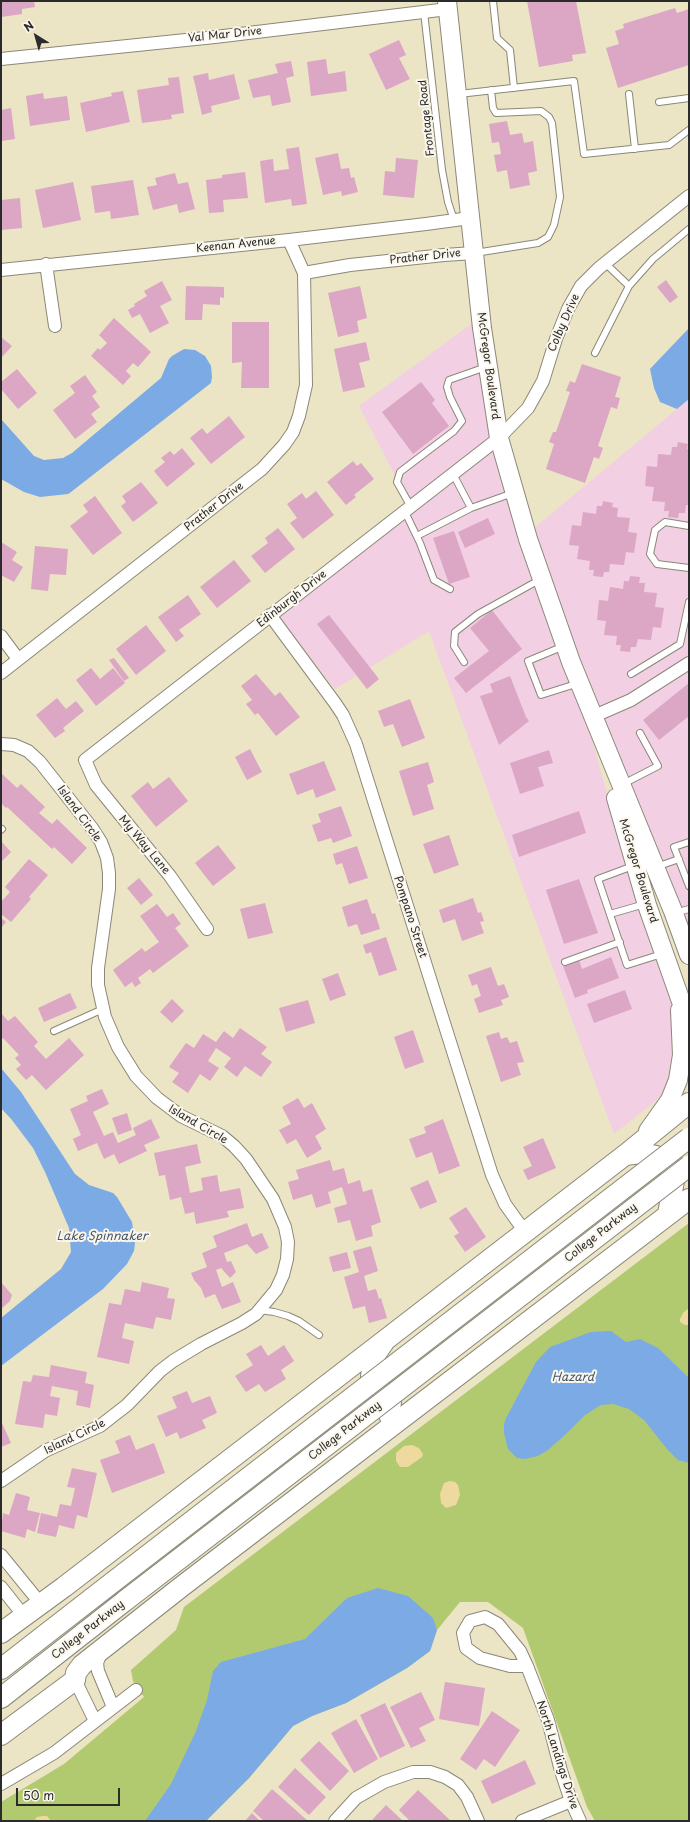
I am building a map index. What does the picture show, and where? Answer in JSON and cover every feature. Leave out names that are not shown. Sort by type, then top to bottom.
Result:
[{"type":"main road","name":"McGregor Boulevard","points":[[448,5],[457,94],[462,219],[474,253],[488,367],[499,438],[514,493],[565,646],[592,717],[655,867],[682,911],[689,955]]},
{"type":"main road","name":"McGregor Boulevard","points":[[592,717],[647,904],[689,1024]]},
{"type":"main road","points":[[625,1155],[662,1113],[677,1084],[682,1045],[678,991]]},
{"type":"main road","points":[[1,1633],[336,1378],[689,1104]]},
{"type":"main road","points":[[655,1130],[677,1120],[689,1117]]},
{"type":"main road","name":"College Parkway","points":[[1,1669],[689,1138]]},
{"type":"main road","points":[[625,1155],[642,1153],[656,1156],[668,1166],[674,1181],[668,1214]]},
{"type":"main road","name":"College Parkway","points":[[1,1698],[689,1166]]},
{"type":"main road","points":[[1,1735],[75,1680],[76,1673],[82,1666],[102,1650],[380,1434],[689,1198]]},
{"type":"main road","points":[[668,1214],[689,1205]]},
{"type":"main road","points":[[380,1434],[387,1421],[391,1402],[371,1376],[375,1355],[385,1340]]},
{"type":"main road","points":[[336,1378],[354,1375],[371,1376]]},
{"type":"main road","points":[[391,1402],[413,1402],[427,1398]]},
{"type":"street","name":"Val Mar Drive","points":[[1,59],[215,37],[424,12],[448,5]]},
{"type":"street","name":"Colby Drive","points":[[499,438],[528,408],[543,381],[550,356],[568,309],[581,286],[605,263],[689,196]]},
{"type":"street","name":"Keenan Avenue","points":[[1,270],[46,264],[289,240],[462,219]]},
{"type":"street","name":"Prather Drive","points":[[1,673],[262,469],[284,445],[293,432],[300,416],[306,385],[304,273],[289,240]]},
{"type":"street","name":"Prather Drive","points":[[304,273],[350,265],[444,254],[474,253]]},
{"type":"street","points":[[46,264],[55,326]]},
{"type":"street","name":"Edinburgh Drive","points":[[85,760],[499,438]]},
{"type":"street","name":"Pompano Street","points":[[270,615],[335,703],[356,744],[492,1174],[505,1204],[525,1232]]},
{"type":"street","points":[[1,636],[18,659]]},
{"type":"street","points":[[592,717],[631,700],[689,663]]},
{"type":"street","name":"Island Circle","points":[[1,744],[14,745],[28,752],[40,762],[92,828],[101,842],[107,858],[109,889],[98,968],[98,985],[102,1009],[118,1048],[136,1076],[146,1088],[174,1112],[222,1136],[234,1146],[256,1172],[273,1199],[285,1227],[288,1242],[287,1259],[283,1275],[276,1290],[259,1310],[242,1323],[200,1344],[173,1361],[160,1371],[127,1405],[100,1426],[45,1451],[1,1481]]},
{"type":"street","name":"My Way Lane","points":[[85,760],[96,785],[170,876],[207,929]]},
{"type":"street","points":[[1,1555],[41,1604]]},
{"type":"street","points":[[1,1587],[24,1616]]},
{"type":"street","name":"North Landings Drive","points":[[527,1666],[510,1666],[480,1658],[466,1648],[462,1634],[470,1621],[485,1617],[498,1624],[510,1637],[527,1666],[548,1720],[571,1801],[580,1821]]},
{"type":"street","points":[[102,1650],[97,1663],[98,1671],[113,1707]]},
{"type":"street","points":[[75,1680],[95,1721]]},
{"type":"street","points":[[1,1784],[54,1753],[136,1690]]},
{"type":"street","points":[[335,1821],[356,1798],[384,1782],[413,1772],[430,1772],[445,1777],[458,1785],[467,1797],[478,1821]]},
{"type":"street","points":[[522,1821],[571,1801]]},
{"type":"lane","points":[[493,1],[497,38],[510,50],[514,88]]},
{"type":"lane","name":"Frontage Road","points":[[424,12],[442,170],[448,202],[462,219]]},
{"type":"lane","points":[[457,94],[574,81],[584,154],[669,146],[689,130]]},
{"type":"lane","points":[[474,253],[538,243],[548,237],[554,225],[560,197],[552,123],[549,117],[541,111],[496,113],[493,108],[491,90]]},
{"type":"lane","points":[[629,94],[635,149]]},
{"type":"lane","points":[[659,102],[689,98]]},
{"type":"lane","points":[[595,353],[629,286],[653,259],[689,230]]},
{"type":"lane","points":[[605,263],[629,286]]},
{"type":"lane","points":[[450,589],[434,580],[398,482],[400,472],[454,431],[462,421],[450,397],[447,387],[449,380],[488,367]]},
{"type":"lane","points":[[453,474],[471,508]]},
{"type":"lane","points":[[417,536],[471,508],[514,493]]},
{"type":"lane","points":[[689,526],[665,522],[655,530],[650,554],[657,564],[689,568]]},
{"type":"lane","points":[[464,662],[454,646],[455,632],[478,614],[542,579]]},
{"type":"lane","points":[[631,674],[680,644],[689,602]]},
{"type":"lane","points":[[565,646],[528,661],[541,695],[579,683]]},
{"type":"lane","points":[[620,785],[658,766],[640,733]]},
{"type":"lane","points":[[689,842],[674,847],[689,886]]},
{"type":"lane","points":[[655,867],[679,859]]},
{"type":"lane","points":[[635,866],[598,879],[627,965],[664,953]]},
{"type":"lane","points":[[610,914],[647,904]]},
{"type":"lane","points":[[565,962],[620,942]]},
{"type":"lane","points":[[54,1031],[102,1009]]},
{"type":"lane","points":[[259,1310],[288,1316],[319,1335]]},
{"type":"shaded area","points":[[474,322],[637,900],[670,992],[675,1044],[672,1071],[664,1094],[614,1134],[429,631],[335,689],[271,608],[410,505],[359,406]]},
{"type":"shaded area","points":[[689,399],[689,933],[597,708],[533,529]]},
{"type":"green space","points":[[689,1223],[689,1821],[595,1821],[587,1807],[523,1628],[488,1602],[460,1602],[437,1630],[430,1651],[407,1668],[346,1703],[312,1716],[293,1726],[249,1778],[206,1821],[1,1821],[1,1802],[64,1764],[144,1697],[133,1681],[131,1670],[176,1630],[184,1607]]},
{"type":"sand","points":[[689,1308],[689,1325],[685,1325],[680,1322],[680,1319],[683,1313]]},
{"type":"sand","points":[[412,1445],[419,1448],[423,1454],[422,1457],[408,1467],[400,1467],[396,1461],[396,1453],[404,1446]]},
{"type":"sand","points":[[450,1481],[455,1482],[458,1485],[460,1495],[456,1505],[446,1508],[441,1503],[440,1494],[444,1483]]},
{"type":"sand","points":[[47,1816],[51,1821],[34,1821],[37,1817]]},
{"type":"water","points":[[689,328],[689,399],[677,409],[660,402],[654,388],[650,369]]},
{"type":"water","points":[[184,349],[195,350],[205,356],[211,366],[211,383],[71,492],[68,494],[40,497],[24,492],[1,479],[1,419],[34,456],[44,460],[63,458],[72,453],[161,378],[169,359]]},
{"type":"water","name":"Lake Spinnaker","points":[[1,1068],[21,1092],[75,1174],[89,1185],[113,1193],[117,1197],[132,1222],[135,1243],[134,1251],[127,1264],[103,1289],[1,1366],[1,1318],[61,1269],[71,1252],[69,1228],[45,1172],[33,1148],[1,1108]]},
{"type":"water","name":"Hazard","points":[[611,1331],[626,1342],[640,1339],[658,1348],[689,1378],[689,1463],[678,1460],[667,1449],[644,1420],[629,1409],[613,1404],[601,1405],[585,1415],[548,1450],[538,1456],[525,1459],[517,1458],[508,1449],[504,1433],[504,1424],[536,1362],[550,1347],[591,1332]]},
{"type":"water","points":[[378,1588],[408,1596],[433,1618],[437,1630],[430,1651],[407,1668],[346,1703],[312,1716],[293,1726],[249,1778],[206,1821],[145,1821],[171,1784],[196,1731],[207,1700],[213,1671],[221,1662],[305,1639],[347,1598]]},
{"type":"building","points":[[1,1],[34,1],[35,7],[22,9],[22,14],[1,17]]},
{"type":"building","points":[[527,1],[576,1],[586,53],[572,55],[573,61],[539,67]]},
{"type":"building","points":[[675,8],[677,13],[689,9],[689,65],[618,88],[606,48],[619,44],[615,31],[624,28],[623,24]]},
{"type":"building","points":[[399,40],[406,55],[399,58],[410,79],[386,90],[369,54]]},
{"type":"building","points":[[326,59],[328,74],[345,71],[347,91],[311,96],[307,62]]},
{"type":"building","points":[[291,61],[294,76],[286,78],[291,102],[272,106],[270,95],[253,98],[248,80],[278,73],[275,64]]},
{"type":"building","points":[[208,73],[209,80],[234,74],[240,99],[211,106],[212,112],[202,115],[193,76]]},
{"type":"building","points":[[179,77],[184,113],[171,115],[172,119],[142,123],[137,90],[169,85],[168,78]]},
{"type":"building","points":[[123,91],[130,122],[86,132],[80,103],[112,96],[111,93]]},
{"type":"building","points":[[43,93],[44,99],[67,96],[70,120],[30,126],[26,96]]},
{"type":"building","points":[[11,108],[15,139],[1,141],[1,110]]},
{"type":"building","points":[[507,121],[510,135],[522,133],[524,143],[533,141],[537,171],[528,173],[530,185],[510,189],[507,170],[497,172],[494,155],[501,154],[499,142],[492,143],[489,124]]},
{"type":"building","points":[[299,147],[307,204],[292,206],[291,199],[265,203],[260,161],[273,159],[274,171],[289,169],[286,149]]},
{"type":"building","points":[[338,153],[341,169],[349,168],[351,178],[354,177],[358,192],[342,196],[341,191],[323,195],[315,158]]},
{"type":"building","points":[[396,158],[418,160],[414,198],[383,195],[385,171],[395,172]]},
{"type":"building","points":[[245,172],[248,198],[223,200],[224,212],[209,213],[206,180],[222,178],[222,175]]},
{"type":"building","points":[[175,173],[178,184],[188,182],[195,209],[179,213],[177,204],[153,210],[147,187],[157,185],[155,178]]},
{"type":"building","points":[[133,180],[139,215],[111,219],[110,211],[95,213],[91,186]]},
{"type":"building","points":[[73,182],[81,220],[43,228],[35,190]]},
{"type":"building","points":[[20,198],[22,228],[1,230],[1,200]]},
{"type":"building","points":[[666,280],[678,297],[670,303],[657,287]]},
{"type":"building","points":[[162,281],[172,300],[160,306],[169,323],[150,333],[140,314],[132,318],[128,310],[135,306],[134,304],[147,296],[144,291]]},
{"type":"building","points":[[186,286],[224,287],[224,298],[220,297],[220,305],[203,304],[202,320],[185,320]]},
{"type":"building","points":[[360,286],[367,318],[357,321],[359,332],[338,337],[328,293]]},
{"type":"building","points":[[114,318],[151,352],[138,367],[133,363],[126,371],[131,376],[123,385],[91,356],[98,348],[100,350],[107,343],[99,335]]},
{"type":"building","points":[[232,322],[269,322],[269,388],[241,388],[242,362],[232,363]]},
{"type":"building","points":[[1,337],[12,346],[1,358]]},
{"type":"building","points":[[366,342],[370,360],[359,363],[365,387],[343,392],[334,349]]},
{"type":"building","points":[[582,364],[621,377],[615,397],[620,398],[617,409],[611,407],[598,446],[603,448],[599,459],[594,457],[585,483],[546,469],[554,444],[549,442],[553,432],[556,432],[570,392],[566,391],[570,381],[575,383]]},
{"type":"building","points":[[17,369],[37,393],[18,409],[1,389],[1,382]]},
{"type":"building","points":[[85,375],[97,392],[92,396],[100,407],[91,414],[97,422],[75,439],[53,410],[75,393],[70,386]]},
{"type":"building","points":[[421,382],[435,400],[432,403],[449,426],[413,454],[382,412]]},
{"type":"building","points":[[229,416],[245,437],[211,464],[190,438],[202,428],[207,434]]},
{"type":"building","points":[[678,442],[688,444],[687,449],[689,449],[689,505],[686,505],[685,513],[679,513],[678,518],[668,517],[669,511],[664,511],[665,502],[652,501],[654,487],[645,486],[647,466],[657,467],[658,454],[671,455],[672,447],[677,447]]},
{"type":"building","points":[[182,448],[195,464],[167,487],[154,471],[165,462],[161,458],[170,451],[174,455]]},
{"type":"building","points":[[353,461],[357,466],[361,463],[374,479],[354,495],[356,497],[346,505],[327,482]]},
{"type":"building","points":[[141,482],[158,503],[133,522],[121,506],[126,502],[122,496]]},
{"type":"building","points":[[316,491],[334,515],[303,539],[290,523],[297,518],[287,504],[302,493],[306,499]]},
{"type":"building","points":[[95,496],[122,533],[93,555],[70,526],[88,512],[83,505]]},
{"type":"building","points":[[603,501],[613,503],[612,507],[618,508],[617,517],[630,518],[628,532],[637,533],[634,553],[626,552],[624,565],[610,564],[609,572],[604,572],[603,577],[593,576],[594,570],[589,570],[590,561],[577,559],[579,546],[569,545],[572,525],[581,526],[583,512],[596,514],[597,506],[602,506]]},
{"type":"building","points":[[488,518],[495,534],[465,548],[458,532]]},
{"type":"building","points":[[278,528],[295,549],[265,573],[251,556],[268,543],[265,538]]},
{"type":"building","points":[[454,531],[470,577],[449,584],[433,538]]},
{"type":"building","points":[[1,542],[17,552],[12,560],[23,567],[14,582],[1,575]]},
{"type":"building","points":[[35,546],[68,549],[66,575],[50,574],[48,591],[31,589]]},
{"type":"building","points":[[234,560],[251,581],[217,608],[200,587]]},
{"type":"building","points":[[630,576],[640,577],[639,583],[645,583],[644,592],[657,593],[655,607],[664,608],[661,628],[653,627],[651,640],[638,639],[636,647],[631,647],[630,652],[620,651],[621,645],[616,645],[617,636],[604,635],[606,621],[597,620],[599,600],[608,601],[610,587],[623,589],[624,581],[629,581]]},
{"type":"building","points":[[188,595],[201,614],[179,630],[184,636],[176,642],[158,617]]},
{"type":"building","points":[[492,610],[522,649],[466,693],[454,678],[489,651],[470,628]]},
{"type":"building","points":[[329,615],[379,679],[367,689],[317,624]]},
{"type":"building","points":[[146,625],[166,651],[136,675],[116,649]]},
{"type":"building","points":[[114,658],[129,678],[124,681],[109,660]]},
{"type":"building","points":[[91,668],[100,679],[113,668],[125,683],[96,706],[76,680]]},
{"type":"building","points":[[256,674],[275,696],[280,692],[300,717],[276,736],[258,713],[255,715],[246,704],[252,700],[241,686]]},
{"type":"building","points":[[510,676],[526,717],[529,721],[499,745],[480,696],[493,692],[490,684]]},
{"type":"building","points":[[689,683],[689,716],[659,740],[643,720]]},
{"type":"building","points":[[57,698],[66,709],[76,701],[84,711],[63,728],[65,731],[55,738],[36,715]]},
{"type":"building","points":[[410,699],[425,738],[402,747],[393,724],[384,727],[378,711]]},
{"type":"building","points":[[250,749],[262,772],[247,780],[235,757]]},
{"type":"building","points":[[549,750],[553,763],[538,767],[544,786],[520,794],[510,763]]},
{"type":"building","points":[[324,761],[336,790],[316,798],[313,789],[297,795],[289,774]]},
{"type":"building","points":[[428,762],[434,782],[427,785],[434,809],[413,816],[399,771]]},
{"type":"building","points":[[1,773],[17,788],[21,784],[45,807],[39,813],[52,824],[57,819],[87,848],[72,864],[54,847],[52,849],[1,803]]},
{"type":"building","points":[[169,777],[188,801],[156,827],[131,796],[148,782],[153,789]]},
{"type":"building","points":[[341,806],[352,836],[333,843],[331,838],[318,842],[312,825],[321,822],[318,814]]},
{"type":"building","points":[[579,811],[586,833],[519,857],[512,835]]},
{"type":"building","points":[[449,835],[459,865],[434,874],[423,844]]},
{"type":"building","points":[[1,841],[11,852],[1,862]]},
{"type":"building","points":[[218,845],[236,868],[213,886],[195,863]]},
{"type":"building","points":[[357,846],[368,878],[349,884],[342,863],[336,865],[333,854]]},
{"type":"building","points":[[29,859],[48,875],[29,897],[31,899],[11,922],[1,914],[1,902],[10,892],[5,887]]},
{"type":"building","points":[[139,878],[153,895],[141,905],[127,888]]},
{"type":"building","points":[[579,879],[598,933],[564,944],[546,890]]},
{"type":"building","points":[[473,898],[478,913],[481,912],[484,921],[480,922],[484,933],[462,941],[455,919],[443,923],[439,910]]},
{"type":"building","points":[[367,899],[372,914],[375,913],[380,929],[361,935],[357,924],[348,927],[342,907]]},
{"type":"building","points":[[265,903],[273,933],[248,939],[240,909]]},
{"type":"building","points":[[157,904],[167,917],[173,913],[181,924],[175,928],[189,946],[153,973],[150,969],[138,978],[141,983],[135,987],[132,982],[125,987],[113,970],[142,948],[145,952],[159,942],[140,916]]},
{"type":"building","points":[[1,918],[6,922],[1,928]]},
{"type":"building","points":[[386,937],[397,970],[379,976],[371,952],[366,954],[363,945]]},
{"type":"building","points":[[611,957],[619,978],[587,990],[588,993],[575,998],[563,966],[579,960],[582,969]]},
{"type":"building","points":[[491,967],[498,986],[504,984],[509,997],[501,1000],[503,1005],[479,1013],[474,999],[481,996],[477,984],[472,986],[468,975]]},
{"type":"building","points":[[338,973],[346,995],[330,1001],[322,979]]},
{"type":"building","points":[[625,990],[632,1009],[594,1023],[587,1004]]},
{"type":"building","points":[[70,993],[77,1008],[44,1022],[38,1008]]},
{"type":"building","points":[[172,999],[184,1011],[172,1023],[160,1012]]},
{"type":"building","points":[[308,1000],[315,1023],[286,1032],[279,1008]]},
{"type":"building","points":[[1,1013],[8,1021],[15,1016],[38,1042],[34,1046],[46,1059],[69,1038],[84,1055],[46,1090],[32,1075],[26,1080],[16,1069],[21,1065],[15,1058],[19,1055],[3,1038],[1,1040]]},
{"type":"building","points":[[240,1028],[267,1047],[261,1054],[272,1062],[261,1077],[245,1066],[237,1077],[224,1067],[231,1058],[216,1048],[208,1061],[219,1068],[210,1081],[200,1074],[188,1093],[172,1082],[179,1073],[169,1067],[186,1043],[194,1048],[203,1034],[216,1042],[224,1031],[233,1038]]},
{"type":"building","points":[[413,1030],[424,1062],[405,1069],[394,1037]]},
{"type":"building","points":[[499,1032],[501,1039],[507,1037],[510,1043],[517,1041],[524,1062],[517,1063],[521,1075],[501,1082],[486,1036]]},
{"type":"building","points":[[102,1089],[109,1104],[93,1112],[104,1136],[113,1132],[118,1143],[136,1135],[133,1128],[151,1119],[160,1138],[144,1145],[147,1151],[119,1164],[114,1154],[104,1159],[97,1143],[78,1151],[73,1139],[81,1135],[70,1109],[88,1101],[86,1096]]},
{"type":"building","points":[[298,1098],[304,1108],[312,1103],[326,1129],[315,1136],[322,1149],[307,1158],[296,1139],[287,1144],[279,1130],[291,1124],[282,1107]]},
{"type":"building","points":[[127,1113],[132,1130],[118,1135],[112,1118]]},
{"type":"building","points":[[443,1119],[460,1166],[439,1174],[432,1152],[416,1158],[409,1139],[426,1133],[424,1127]]},
{"type":"building","points":[[543,1138],[556,1168],[528,1180],[523,1170],[532,1166],[523,1147]]},
{"type":"building","points":[[197,1144],[201,1163],[185,1167],[190,1193],[203,1190],[201,1178],[217,1175],[220,1192],[240,1188],[244,1208],[227,1211],[229,1217],[196,1224],[194,1212],[185,1214],[181,1197],[170,1200],[165,1175],[159,1176],[154,1153]]},
{"type":"building","points":[[330,1160],[333,1171],[344,1168],[348,1184],[360,1180],[363,1192],[372,1189],[381,1222],[371,1226],[373,1236],[356,1241],[350,1220],[338,1223],[334,1208],[347,1204],[342,1187],[328,1192],[331,1203],[316,1208],[312,1194],[293,1200],[288,1182],[299,1179],[296,1170]]},
{"type":"building","points":[[428,1180],[437,1202],[420,1209],[410,1188]]},
{"type":"building","points":[[466,1207],[486,1237],[465,1252],[454,1236],[459,1233],[449,1218]]},
{"type":"building","points":[[247,1223],[252,1237],[262,1233],[269,1248],[256,1254],[247,1244],[224,1253],[227,1262],[231,1261],[236,1272],[230,1278],[221,1268],[216,1270],[222,1287],[233,1282],[241,1302],[222,1309],[215,1294],[205,1298],[201,1288],[194,1280],[191,1273],[207,1267],[202,1253],[217,1247],[213,1236]]},
{"type":"building","points":[[371,1246],[378,1271],[364,1276],[368,1291],[376,1289],[379,1299],[381,1298],[387,1318],[369,1323],[365,1306],[353,1309],[344,1277],[359,1272],[353,1251]]},
{"type":"building","points":[[347,1252],[351,1268],[333,1272],[329,1257]]},
{"type":"building","points":[[1,1282],[12,1295],[10,1301],[1,1309]]},
{"type":"building","points":[[142,1282],[169,1288],[167,1298],[175,1299],[171,1320],[156,1317],[153,1329],[125,1323],[122,1338],[134,1341],[129,1364],[97,1357],[109,1303],[121,1305],[125,1289],[140,1292]]},
{"type":"building","points":[[261,1345],[268,1356],[284,1345],[294,1361],[281,1370],[286,1379],[265,1392],[259,1384],[246,1392],[235,1376],[253,1365],[246,1354]]},
{"type":"building","points":[[51,1365],[87,1372],[85,1383],[94,1385],[90,1408],[76,1405],[78,1391],[52,1386],[50,1396],[60,1398],[57,1416],[45,1414],[43,1428],[15,1424],[23,1381],[31,1382],[33,1375],[49,1377]]},
{"type":"building","points":[[187,1391],[192,1403],[210,1396],[217,1413],[202,1420],[206,1428],[180,1439],[177,1432],[166,1437],[157,1416],[177,1408],[172,1397]]},
{"type":"building","points":[[1,1421],[11,1443],[1,1447]]},
{"type":"building","points":[[130,1435],[136,1450],[154,1443],[165,1473],[112,1493],[100,1460],[120,1453],[115,1441]]},
{"type":"building","points":[[72,1468],[97,1473],[87,1518],[77,1515],[74,1529],[59,1525],[56,1537],[37,1533],[41,1513],[57,1517],[60,1504],[71,1506],[75,1488],[67,1487]]},
{"type":"building","points":[[16,1493],[30,1497],[27,1510],[40,1513],[35,1532],[27,1529],[25,1538],[1,1531],[3,1513],[9,1515]]},
{"type":"building","points":[[445,1682],[485,1688],[479,1726],[439,1719]]},
{"type":"building","points":[[421,1692],[435,1720],[419,1728],[426,1741],[411,1748],[390,1707]]},
{"type":"building","points":[[385,1703],[405,1746],[380,1758],[360,1715]]},
{"type":"building","points":[[492,1711],[520,1730],[495,1767],[484,1759],[476,1770],[460,1759]]},
{"type":"building","points":[[356,1719],[378,1759],[354,1773],[331,1733]]},
{"type":"building","points":[[319,1741],[349,1771],[330,1791],[300,1760]]},
{"type":"building","points":[[525,1760],[536,1784],[492,1804],[481,1781]]},
{"type":"building","points":[[295,1768],[326,1797],[309,1815],[278,1787]]},
{"type":"building","points":[[272,1789],[308,1821],[264,1821],[253,1811]]},
{"type":"building","points":[[418,1790],[451,1821],[410,1821],[399,1810]]},
{"type":"building","points":[[386,1805],[403,1821],[371,1821]]},
{"type":"building","points":[[252,1813],[260,1821],[245,1821]]}]
